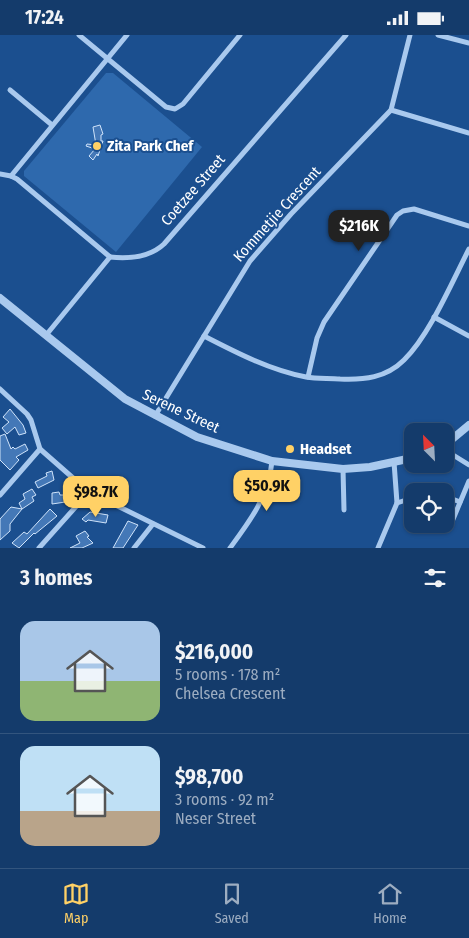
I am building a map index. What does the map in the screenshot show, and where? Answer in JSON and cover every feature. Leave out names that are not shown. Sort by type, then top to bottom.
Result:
[{"type":"street","points":[[79,35],[166,107],[175,109],[184,104],[240,35]]},
{"type":"street","points":[[11,176],[127,35]]},
{"type":"street","name":"Coetzee Street","points":[[110,257],[124,258],[148,255],[164,244],[346,35]]},
{"type":"street","points":[[410,35],[391,110],[469,133]]},
{"type":"street","points":[[438,35],[469,43]]},
{"type":"street","points":[[10,91],[52,125]]},
{"type":"street","name":"Kommetjie Crescent","points":[[155,416],[250,261],[291,214],[391,110]]},
{"type":"street","points":[[0,174],[11,176],[110,257],[46,334]]},
{"type":"street","points":[[308,377],[317,338],[324,322],[397,215],[403,211],[414,209],[469,226]]},
{"type":"street","points":[[204,336],[262,364],[308,377],[358,380],[385,374],[395,368],[412,352],[434,317],[469,249]]},
{"type":"street","name":"Serene Street","points":[[0,298],[125,399],[197,437],[272,461],[343,469],[370,467],[404,460]]},
{"type":"street","points":[[434,317],[469,335]]},
{"type":"street","points":[[1,392],[27,414],[31,420],[40,449],[89,492],[202,548]]},
{"type":"street","points":[[454,438],[469,425]]},
{"type":"street","points":[[0,495],[40,449]]},
{"type":"street","points":[[454,456],[469,465]]},
{"type":"street","points":[[230,548],[260,504],[271,475],[272,461]]},
{"type":"street","points":[[378,548],[397,503],[394,463]]},
{"type":"street","points":[[343,469],[344,510]]},
{"type":"street","points":[[454,517],[469,481]]},
{"type":"street","points":[[39,548],[89,492]]},
{"type":"street","points":[[454,500],[460,502]]},
{"type":"street","points":[[397,503],[404,501]]},
{"type":"street","points":[[134,548],[153,524]]},
{"type":"shaded area","points":[[106,73],[113,73],[202,147],[116,252],[24,176],[24,171]]},
{"type":"building","points":[[100,125],[103,134],[101,135],[101,141],[103,141],[98,156],[97,154],[93,160],[89,156],[95,149],[86,146],[87,144],[96,145],[93,127]]},
{"type":"building","points":[[10,409],[23,425],[26,433],[19,435],[15,427],[7,434],[2,428],[9,422],[3,417]]},
{"type":"building","points":[[5,434],[11,449],[25,444],[28,450],[16,457],[19,460],[10,470],[0,460],[0,436]]},
{"type":"building","points":[[52,471],[54,480],[38,488],[35,482],[47,476],[46,473]]},
{"type":"building","points":[[32,489],[36,495],[32,497],[34,501],[22,509],[19,503],[25,499],[23,494]]},
{"type":"building","points":[[59,492],[60,495],[72,495],[72,501],[52,504],[52,493]]},
{"type":"building","points":[[11,507],[22,509],[10,524],[10,531],[0,540],[0,519]]},
{"type":"building","points":[[50,509],[57,516],[34,533],[19,548],[12,543],[24,532],[27,534]]},
{"type":"building","points":[[90,512],[108,515],[106,523],[88,520],[86,522],[82,519]]},
{"type":"building","points":[[128,521],[138,525],[123,548],[113,548]]},
{"type":"building","points":[[85,531],[89,536],[87,537],[93,543],[82,548],[70,548],[80,543],[76,536]]},
{"type":"place","name":"Zita Park Chef","points":[[97,146]]},
{"type":"place","name":"Headset","points":[[290,449]]}]
